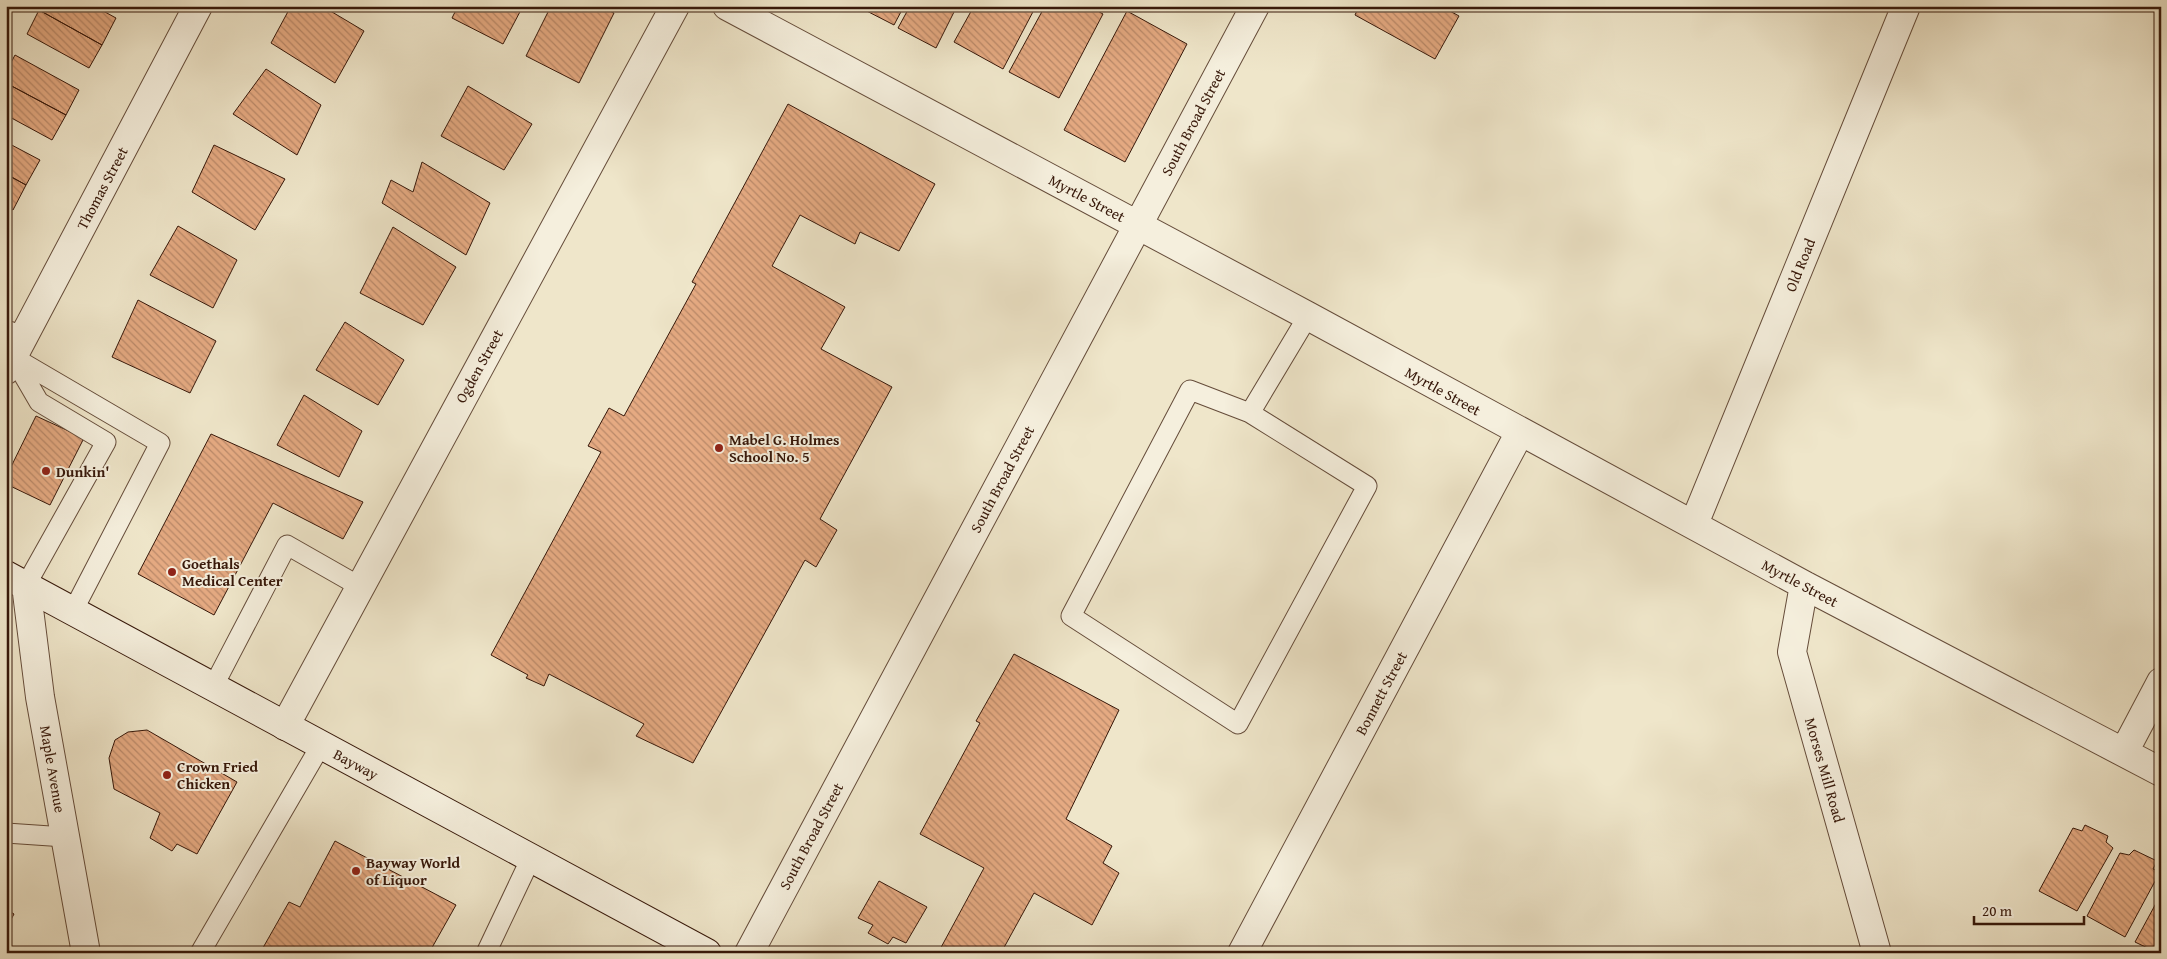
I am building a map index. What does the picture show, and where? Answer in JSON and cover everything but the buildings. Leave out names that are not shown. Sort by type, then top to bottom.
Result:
[{"type":"street","name":"Thomas Street","points":[[12,348],[198,6]]},
{"type":"street","name":"Ogden Street","points":[[285,726],[359,586],[675,6]]},
{"type":"street","name":"Myrtle Street","points":[[728,6],[1308,316],[1804,585],[2161,772]]},
{"type":"street","name":"South Broad Street","points":[[749,953],[1255,6]]},
{"type":"street","name":"Old Road","points":[[1694,524],[1906,6]]},
{"type":"street","name":"Bonnett Street","points":[[1242,953],[1520,432]]},
{"type":"street","name":"Bayway","points":[[16,580],[707,953]]},
{"type":"street","name":"Maple Avenue","points":[[16,580],[40,697],[86,953]]},
{"type":"street","name":"Morses Mill Road","points":[[1804,585],[1792,652],[1877,953]]},
{"type":"street","points":[[2124,752],[2161,682]]},
{"type":"lane","points":[[1250,413],[1308,316]]},
{"type":"lane","points":[[12,348],[39,402],[106,442],[16,580]]},
{"type":"lane","points":[[12,348],[160,443],[73,611]]},
{"type":"lane","points":[[1190,390],[1250,413],[1367,486],[1238,724],[1071,616],[1190,390]]},
{"type":"lane","points":[[212,687],[286,545],[359,586]]},
{"type":"lane","points":[[200,953],[321,745]]},
{"type":"lane","points":[[6,832],[65,837]]},
{"type":"lane","points":[[486,953],[531,858]]},
{"type":"place","name":"Mabel G. Holmes School No. 5","points":[[719,448]]},
{"type":"place","name":"Dunkin'","points":[[46,471]]},
{"type":"place","name":"Goethals Medical Center","points":[[172,572]]},
{"type":"place","name":"Crown Fried Chicken","points":[[167,775]]},
{"type":"place","name":"Bayway World of Liquor","points":[[356,871]]}]
